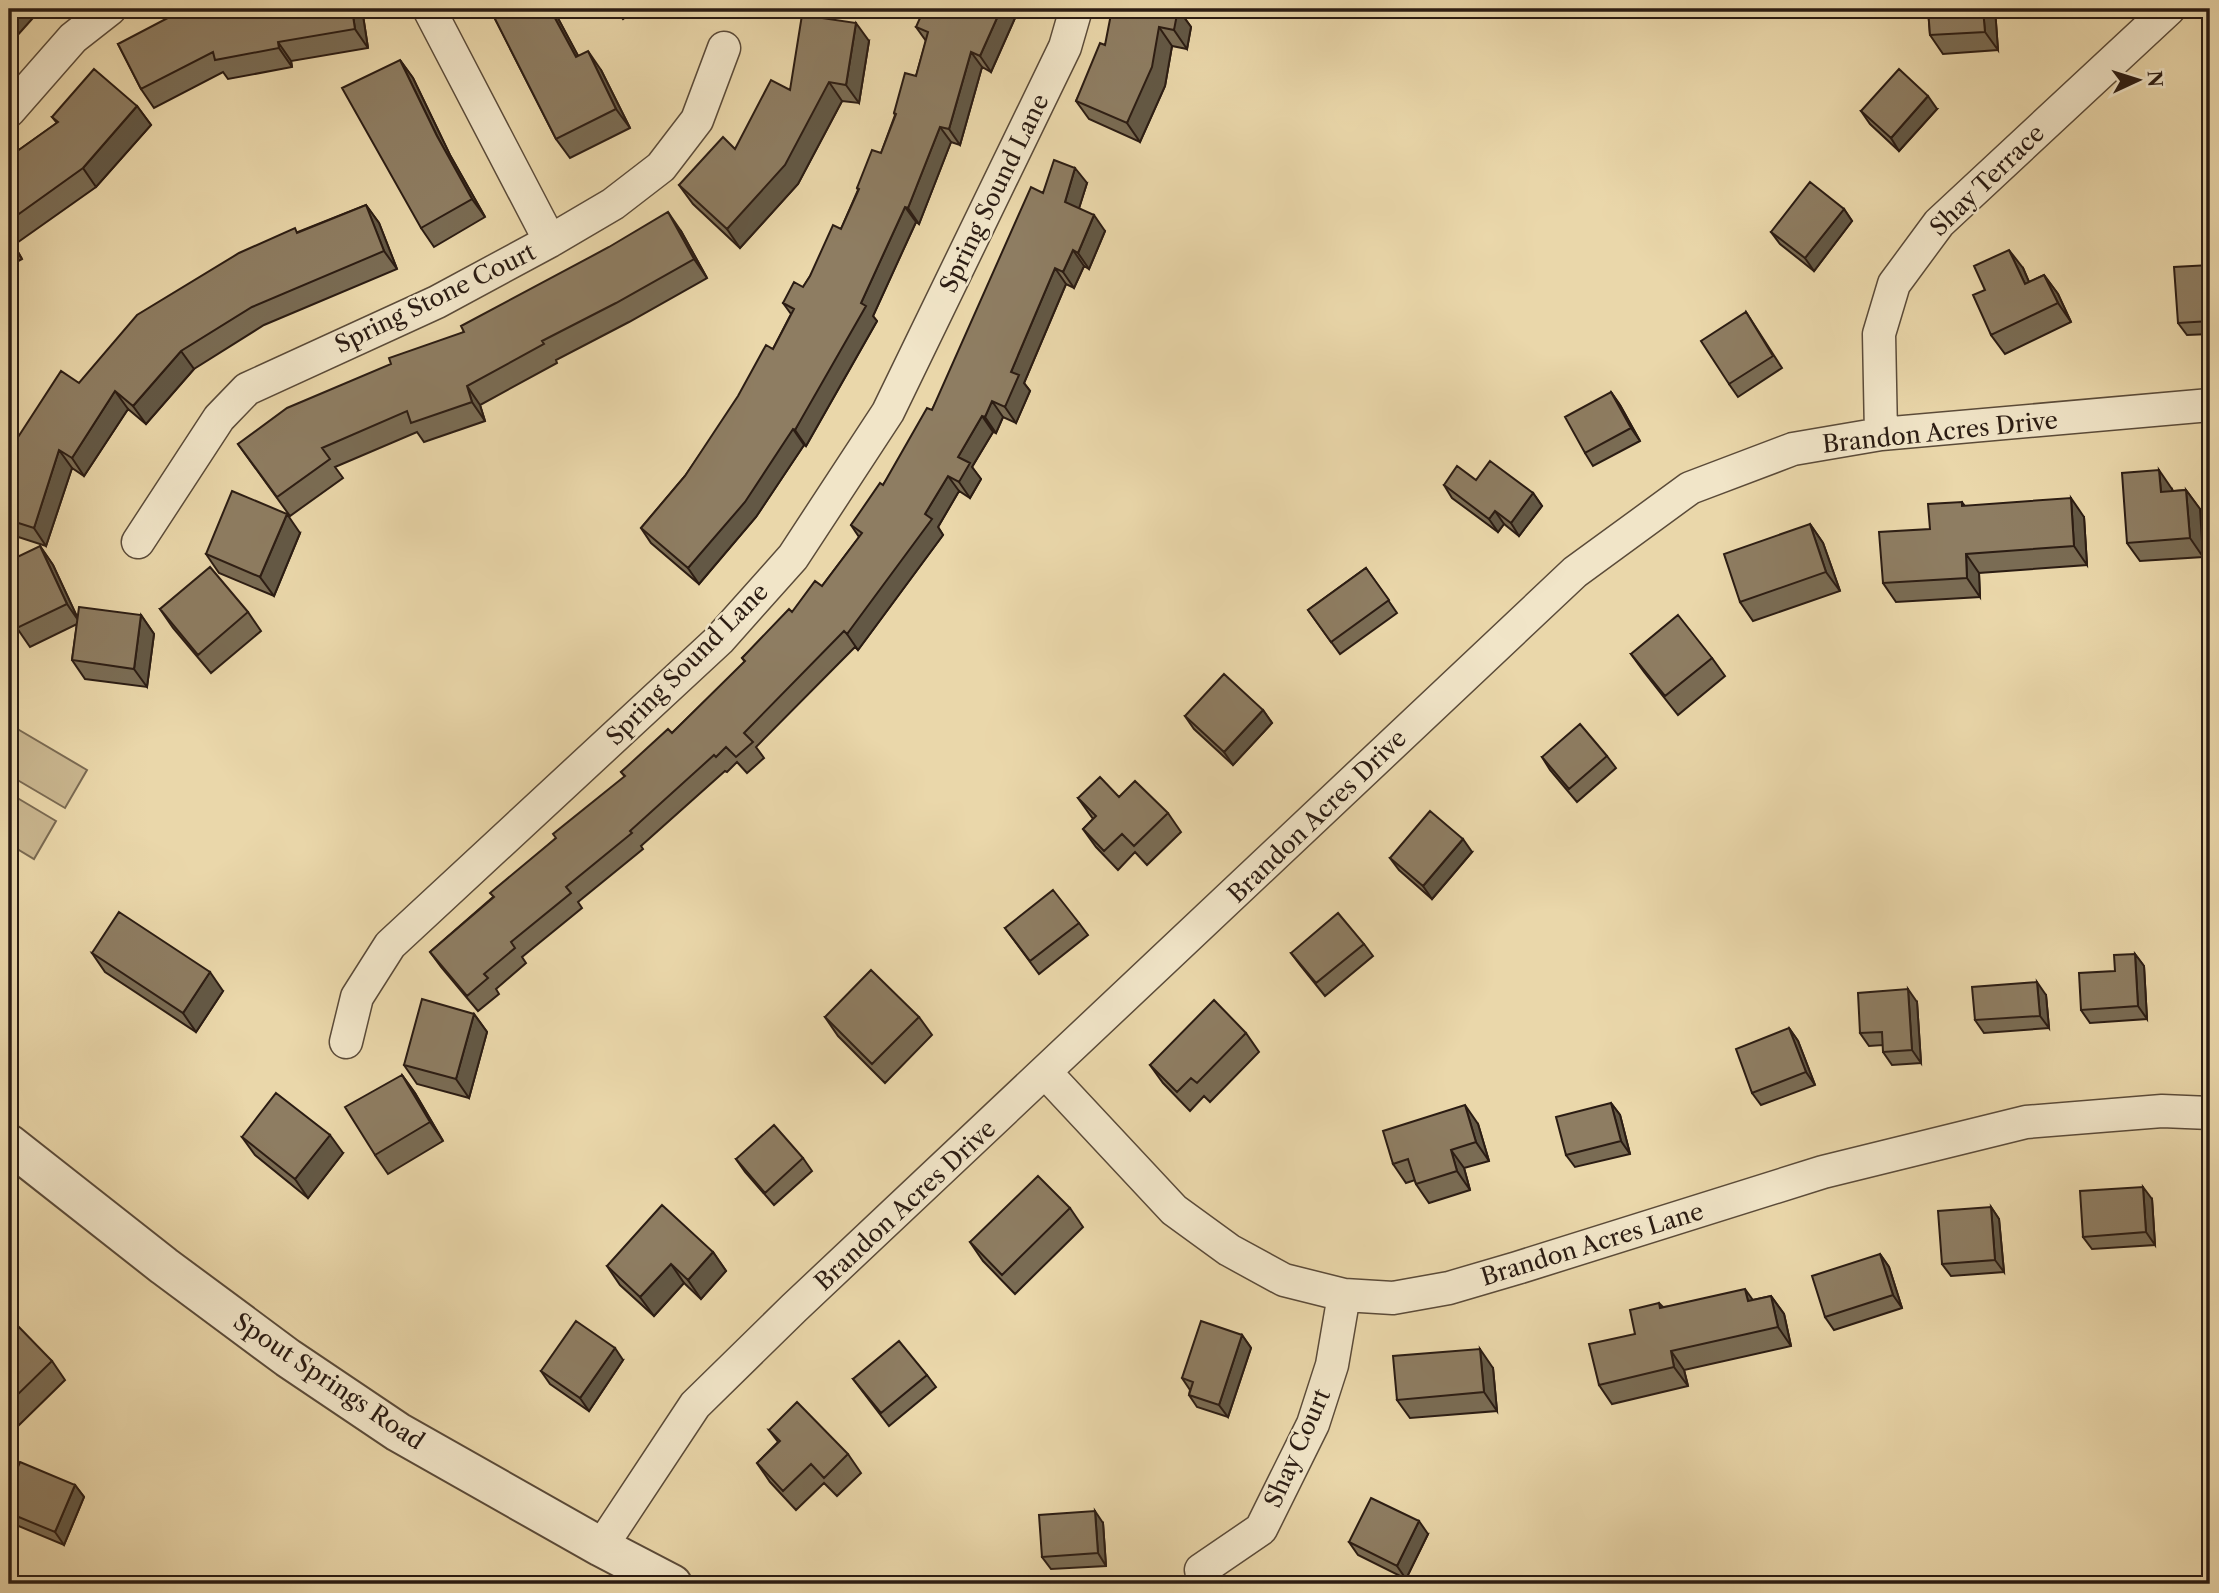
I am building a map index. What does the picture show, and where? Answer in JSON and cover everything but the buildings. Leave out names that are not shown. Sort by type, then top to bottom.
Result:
[{"type":"street","points":[[9,111],[73,38],[110,9]]},
{"type":"street","points":[[429,9],[550,241]]},
{"type":"street","name":"Spring Sound Lane","points":[[346,1042],[357,997],[390,945],[719,640],[793,557],[888,412],[1065,47],[1076,9]]},
{"type":"street","name":"Shay Terrace","points":[[1881,434],[1879,334],[1894,284],[1939,223],[2169,9]]},
{"type":"street","name":"Spring Stone Court","points":[[138,542],[219,418],[247,389],[437,302],[613,204],[661,167],[697,120],[724,48]]},
{"type":"street","name":"Brandon Acres Drive","points":[[601,1547],[695,1405],[794,1308],[1575,572],[1690,488],[1793,449],[1881,434],[2210,405]]},
{"type":"street","name":"Brandon Acres Lane","points":[[1046,1073],[1174,1210],[1228,1250],[1284,1280],[1344,1295],[1392,1298],[1449,1288],[1823,1172],[2026,1122],[2162,1111],[2210,1113]]},
{"type":"street","name":"Spout Springs Road","points":[[9,1144],[164,1266],[288,1358],[398,1432],[672,1584]]},
{"type":"street","name":"Shay Court","points":[[1201,1570],[1261,1529],[1313,1424],[1332,1365],[1344,1295]]},
{"type":"shaded area","points":[[9,724],[87,770],[65,808],[9,775]]},
{"type":"shaded area","points":[[9,793],[56,821],[34,859],[9,844]]}]
